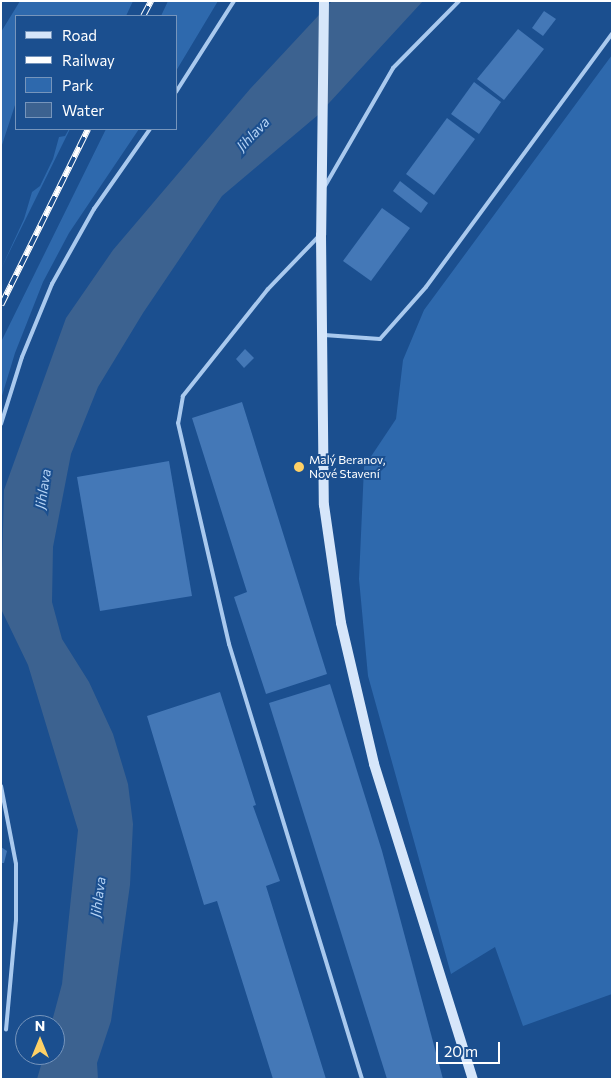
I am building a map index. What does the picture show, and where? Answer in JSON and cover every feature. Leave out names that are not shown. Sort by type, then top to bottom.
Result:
[{"type":"street","points":[[324,1],[321,192],[324,335],[324,505],[341,623],[374,764],[473,1079]]},
{"type":"lane","points":[[178,89],[234,1]]},
{"type":"lane","points":[[321,192],[393,68],[459,1]]},
{"type":"lane","points":[[324,335],[380,339],[426,286],[612,34]]},
{"type":"lane","points":[[1,424],[22,357],[52,284],[94,209],[149,130]]},
{"type":"lane","points":[[321,235],[268,289],[210,360],[183,396],[178,422],[229,644],[362,1079]]},
{"type":"lane","points":[[1,786],[16,864],[16,920],[6,1030]]},
{"type":"green space","points":[[20,1],[133,1],[126,15],[15,15],[15,105],[1,148],[1,32]]},
{"type":"green space","points":[[168,1],[218,1],[178,68],[178,15],[161,15]]},
{"type":"green space","points":[[612,55],[612,994],[523,1026],[495,947],[451,974],[368,676],[359,579],[364,467],[396,419],[403,360],[424,310]]},
{"type":"green space","points":[[70,130],[1,269],[24,219],[32,192],[40,186],[53,159],[59,137],[65,136]]},
{"type":"green space","points":[[106,130],[138,130],[69,233],[43,282],[15,353],[1,399],[1,342]]},
{"type":"water","name":"Jihlava","points":[[332,1],[423,1],[318,115],[222,196],[143,313],[98,387],[71,454],[53,547],[52,602],[62,639],[89,682],[113,734],[128,784],[133,824],[130,885],[111,1021],[97,1063],[98,1079],[37,1079],[41,1065],[65,1065],[65,1015],[54,1015],[62,984],[78,830],[28,665],[1,609],[4,490],[66,318],[113,250],[250,89]]},
{"type":"building","points":[[544,11],[556,19],[543,36],[532,28]]},
{"type":"building","points":[[518,29],[544,49],[504,100],[477,79]]},
{"type":"building","points":[[474,82],[501,102],[479,134],[451,114]]},
{"type":"building","points":[[447,118],[475,139],[434,195],[406,174]]},
{"type":"building","points":[[400,181],[428,203],[421,213],[393,191]]},
{"type":"building","points":[[382,208],[410,228],[371,281],[343,261]]},
{"type":"building","points":[[245,349],[254,358],[244,368],[236,359]]},
{"type":"building","points":[[242,402],[327,674],[266,694],[234,597],[247,592],[192,418]]},
{"type":"building","points":[[169,461],[192,596],[100,611],[77,477]]},
{"type":"building","points":[[330,684],[382,851],[443,1079],[387,1079],[269,703]]},
{"type":"building","points":[[220,692],[256,805],[253,806],[280,881],[266,886],[326,1079],[273,1079],[217,901],[204,905],[147,716]]},
{"type":"building","points":[[1,847],[7,851],[4,863],[1,863]]},
{"type":"railway","points":[[144,15],[151,1]]},
{"type":"railway","points":[[1,305],[88,130]]},
{"type":"place","name":"Malý Beranov, Nové Stavení","points":[[299,467]]}]
